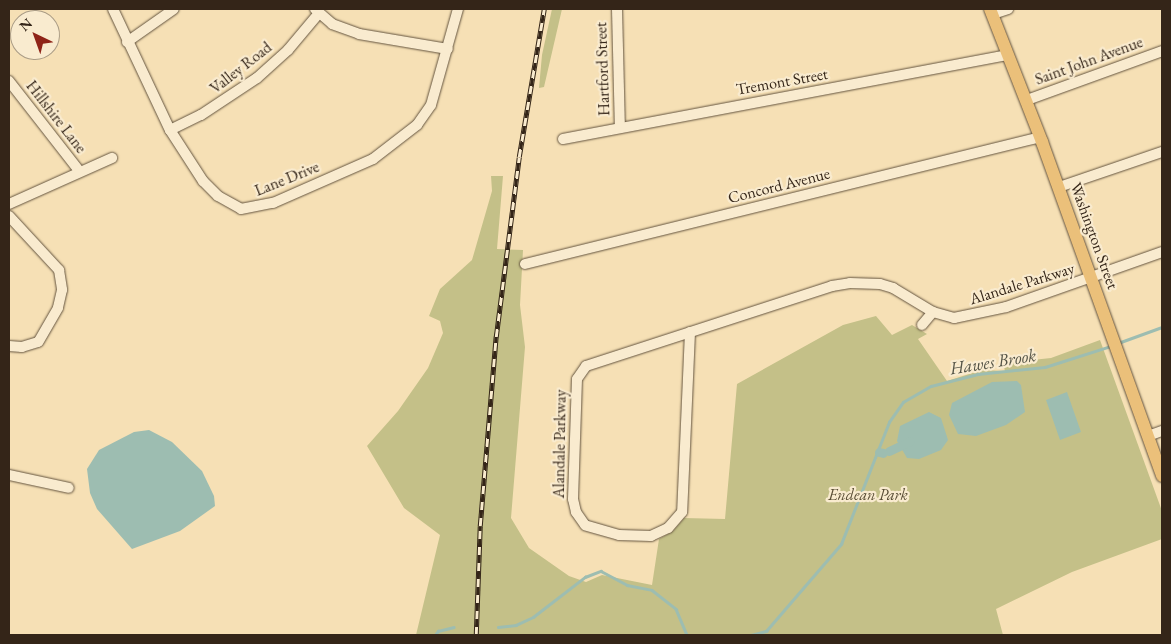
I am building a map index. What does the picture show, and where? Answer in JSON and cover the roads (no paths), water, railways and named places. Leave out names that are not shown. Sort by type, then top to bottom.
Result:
[{"type":"main road","name":"Washington Street","points":[[992,11],[1008,56],[1027,100],[1162,476]]},
{"type":"street","name":"Lane Drive","points":[[114,9],[127,42],[170,130],[203,182],[218,196],[241,209],[273,203],[374,159],[403,138],[432,105],[458,9]]},
{"type":"street","points":[[127,42],[174,9]]},
{"type":"street","name":"Hartford Street","points":[[616,9],[620,128]]},
{"type":"street","points":[[992,11],[1008,9]]},
{"type":"street","points":[[317,11],[332,24],[359,34],[448,49]]},
{"type":"street","name":"Valley Road","points":[[170,130],[201,115],[257,78],[288,50],[317,11]]},
{"type":"street","name":"Saint John Avenue","points":[[1027,100],[1162,51]]},
{"type":"street","name":"Tremont Street","points":[[563,139],[1008,56]]},
{"type":"street","name":"Hillshire Lane","points":[[9,81],[80,172]]},
{"type":"street","name":"Concord Avenue","points":[[525,264],[1040,137]]},
{"type":"street","points":[[1058,187],[1162,152]]},
{"type":"street","points":[[9,204],[112,158]]},
{"type":"street","points":[[9,216],[59,270],[62,290],[58,308],[38,342],[22,347],[9,346]]},
{"type":"street","name":"Alandale Parkway","points":[[690,332],[682,512],[668,528],[651,536],[619,535],[584,525],[576,512],[573,498],[580,372],[586,366],[690,332],[850,283],[893,288],[933,312],[954,318],[982,314],[1092,278],[1162,252]]},
{"type":"street","points":[[922,325],[933,312]]},
{"type":"street","points":[[1148,436],[1162,431]]},
{"type":"street","points":[[9,475],[69,488]]},
{"type":"waterway","name":"Hawes Brook","points":[[1118,343],[1162,327]]},
{"type":"waterway","name":"Hawes Brook","points":[[751,635],[766,631],[841,544],[889,422],[903,402],[931,386],[978,374],[1045,367],[1111,346]]},
{"type":"waterway","points":[[889,451],[910,441]]},
{"type":"waterway","name":"Hawes Brook","points":[[879,452],[883,453]]},
{"type":"waterway","name":"Hawes Brook","points":[[498,627],[516,625],[533,617],[585,577],[601,571],[627,585],[652,590],[676,609],[687,635]]},
{"type":"waterway","name":"Hawes Brook","points":[[435,635],[438,631],[454,627]]},
{"type":"railway","points":[[476,635],[480,526],[496,337],[519,157],[544,9]]},
{"type":"park label","name":"Endean Park","points":[[868,495]]}]
